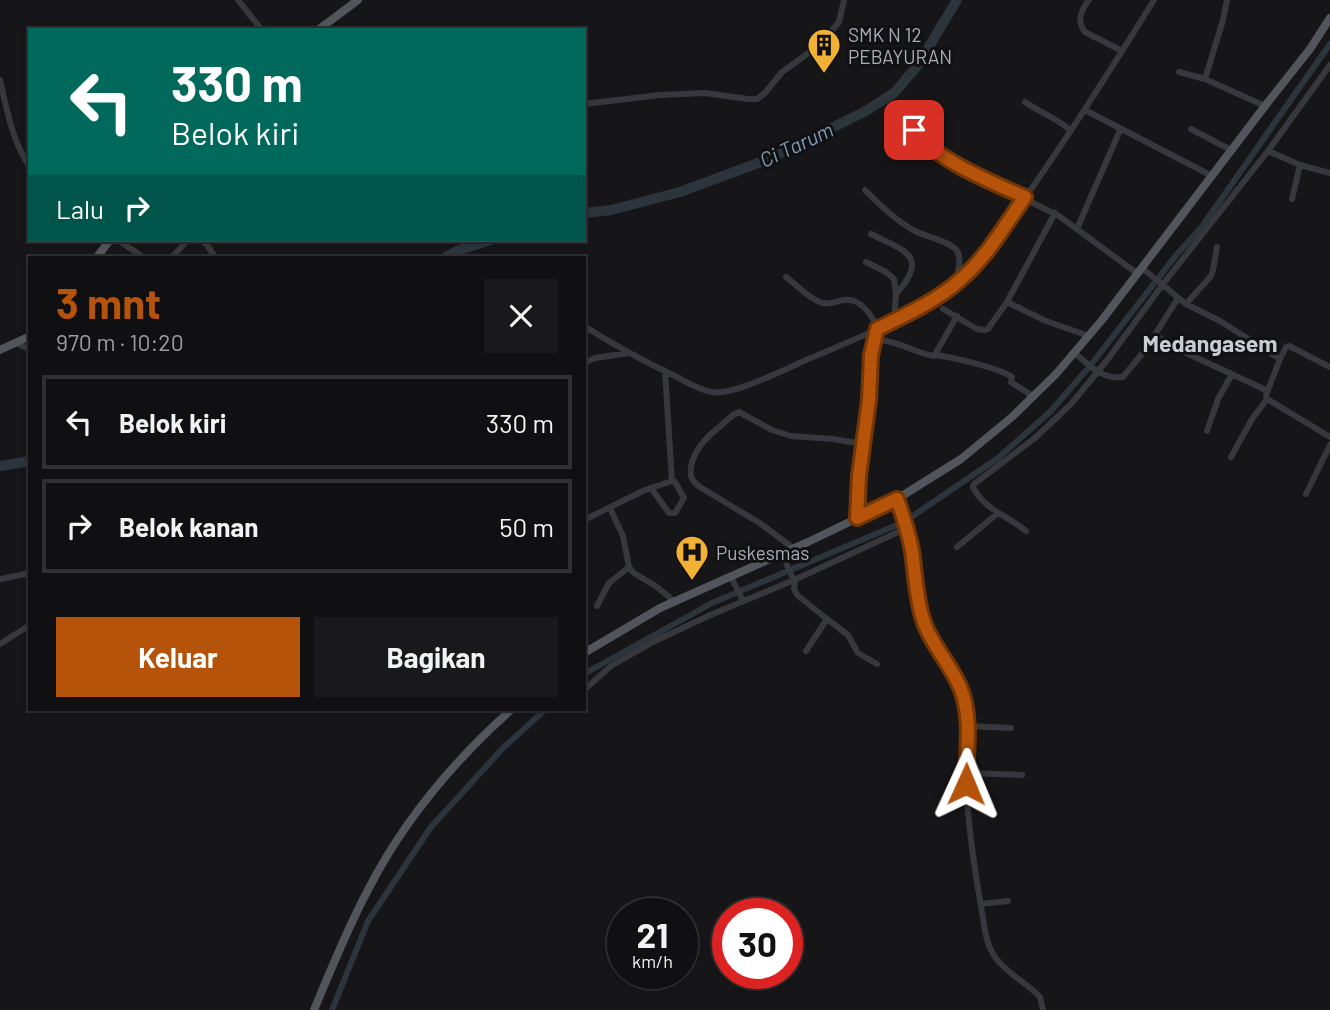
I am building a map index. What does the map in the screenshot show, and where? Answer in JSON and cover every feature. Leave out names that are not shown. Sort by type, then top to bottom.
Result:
[{"type":"main road","points":[[322,28],[358,0]]},
{"type":"main road","points":[[586,652],[674,601],[783,556],[793,548],[857,518],[899,503],[970,452],[1034,397],[1075,353],[1143,271],[1231,150],[1310,49],[1330,18]]},
{"type":"main road","points":[[98,256],[108,242]]},
{"type":"main road","points":[[0,350],[28,337]]},
{"type":"main road","points":[[314,1010],[368,888],[395,843],[447,776],[510,711]]},
{"type":"street","points":[[238,0],[260,28]]},
{"type":"street","points":[[586,104],[705,93],[757,99],[782,72],[821,44],[839,22],[844,0]]},
{"type":"street","points":[[1089,0],[1081,15],[1081,27],[1085,32],[1122,51]]},
{"type":"street","points":[[586,327],[628,352],[712,392],[727,391],[789,368],[894,321],[956,284],[975,265],[1071,131],[1154,0]]},
{"type":"street","points":[[1205,79],[1227,0]]},
{"type":"street","points":[[1026,531],[998,513],[978,495],[973,485],[1035,438],[1071,404],[1162,283],[1268,151],[1330,65]]},
{"type":"street","points":[[1179,72],[1205,79],[1265,106]]},
{"type":"street","points":[[0,80],[16,143],[28,164]]},
{"type":"street","points":[[1024,102],[1071,131]]},
{"type":"street","points":[[1085,110],[1212,176]]},
{"type":"street","points":[[906,118],[919,137],[937,152],[1055,213],[1162,283],[1186,304],[1220,321],[1280,359]]},
{"type":"street","points":[[1191,129],[1231,150]]},
{"type":"street","points":[[1077,229],[1120,130]]},
{"type":"street","points":[[1268,151],[1300,165],[1330,173]]},
{"type":"street","points":[[1292,200],[1300,165]]},
{"type":"street","points":[[865,190],[902,223],[955,249],[959,261],[956,284]]},
{"type":"street","points":[[943,309],[977,329],[985,330],[1007,302],[1055,213]]},
{"type":"street","points":[[871,234],[901,249],[913,261],[910,275],[896,294]]},
{"type":"street","points":[[121,242],[142,256]]},
{"type":"street","points":[[174,255],[186,242]]},
{"type":"street","points":[[203,242],[214,256]]},
{"type":"street","points":[[1186,304],[1210,276],[1217,247]]},
{"type":"street","points":[[866,262],[894,279],[894,321]]},
{"type":"street","points":[[786,277],[821,303],[848,300],[858,303],[867,310],[877,329],[872,349],[857,518]]},
{"type":"street","points":[[1075,353],[1095,370],[1115,378],[1124,377],[1178,298]]},
{"type":"street","points":[[1007,302],[1046,321],[1089,335]]},
{"type":"street","points":[[935,355],[957,316]]},
{"type":"street","points":[[1155,335],[1232,374],[1330,438]]},
{"type":"street","points":[[872,349],[880,340],[889,341],[924,355],[935,355],[995,369],[1010,375],[1010,382],[1034,397]]},
{"type":"street","points":[[17,343],[28,349]]},
{"type":"street","points":[[1231,457],[1267,395],[1286,347],[1289,346],[1330,367]]},
{"type":"street","points":[[586,362],[628,352]]},
{"type":"street","points":[[651,488],[669,513],[675,513],[684,498],[674,482],[665,371]]},
{"type":"street","points":[[1207,431],[1218,399],[1232,374]]},
{"type":"street","points":[[793,548],[691,479],[691,467],[699,445],[738,412],[772,430],[791,436],[863,444]]},
{"type":"street","points":[[1306,494],[1330,445]]},
{"type":"street","points":[[586,519],[651,488],[691,479]]},
{"type":"street","points":[[899,503],[907,526],[922,616],[960,688],[965,706],[970,832],[987,939],[993,955],[1000,963],[1040,997],[1043,1010]]},
{"type":"street","points":[[610,508],[623,536],[629,567],[674,601]]},
{"type":"street","points":[[957,548],[998,513]]},
{"type":"street","points":[[586,688],[611,666],[640,649],[742,599],[907,526]]},
{"type":"street","points":[[783,556],[797,595],[848,635],[858,653],[877,664]]},
{"type":"street","points":[[597,606],[609,583],[629,567]]},
{"type":"street","points":[[0,579],[28,573]]},
{"type":"street","points":[[732,579],[742,599]]},
{"type":"street","points":[[806,651],[827,619]]},
{"type":"street","points":[[0,644],[28,626]]},
{"type":"street","points":[[967,726],[1011,728]]},
{"type":"street","points":[[966,773],[1022,775]]},
{"type":"street","points":[[981,904],[1008,901]]},
{"type":"waterway","name":"Ci Tarum","points":[[586,213],[611,210],[680,192],[769,159],[864,112],[894,93],[918,65],[957,0]]},
{"type":"waterway","points":[[586,673],[712,603],[904,522],[998,458],[1050,412],[1201,228],[1330,44]]},
{"type":"waterway","name":"Ci Tarum","points":[[448,256],[485,242]]},
{"type":"waterway","name":"Ci Tarum","points":[[0,466],[28,461]]},
{"type":"waterway","points":[[332,1010],[368,921],[431,827],[503,748],[544,711]]},
{"type":"place","name":"SMK N 12 PEBAYURAN","points":[[824,75]]},
{"type":"place","name":"Puskesmas","points":[[692,582]]},
{"type":"district","name":"Medangasem","points":[[1210,343]]},
{"type":"route","points":[[914,130],[925,143],[948,159],[1025,197],[963,278],[902,317],[877,329],[871,355],[857,518],[897,499],[912,549],[922,616],[964,698],[967,726],[966,784]]}]
